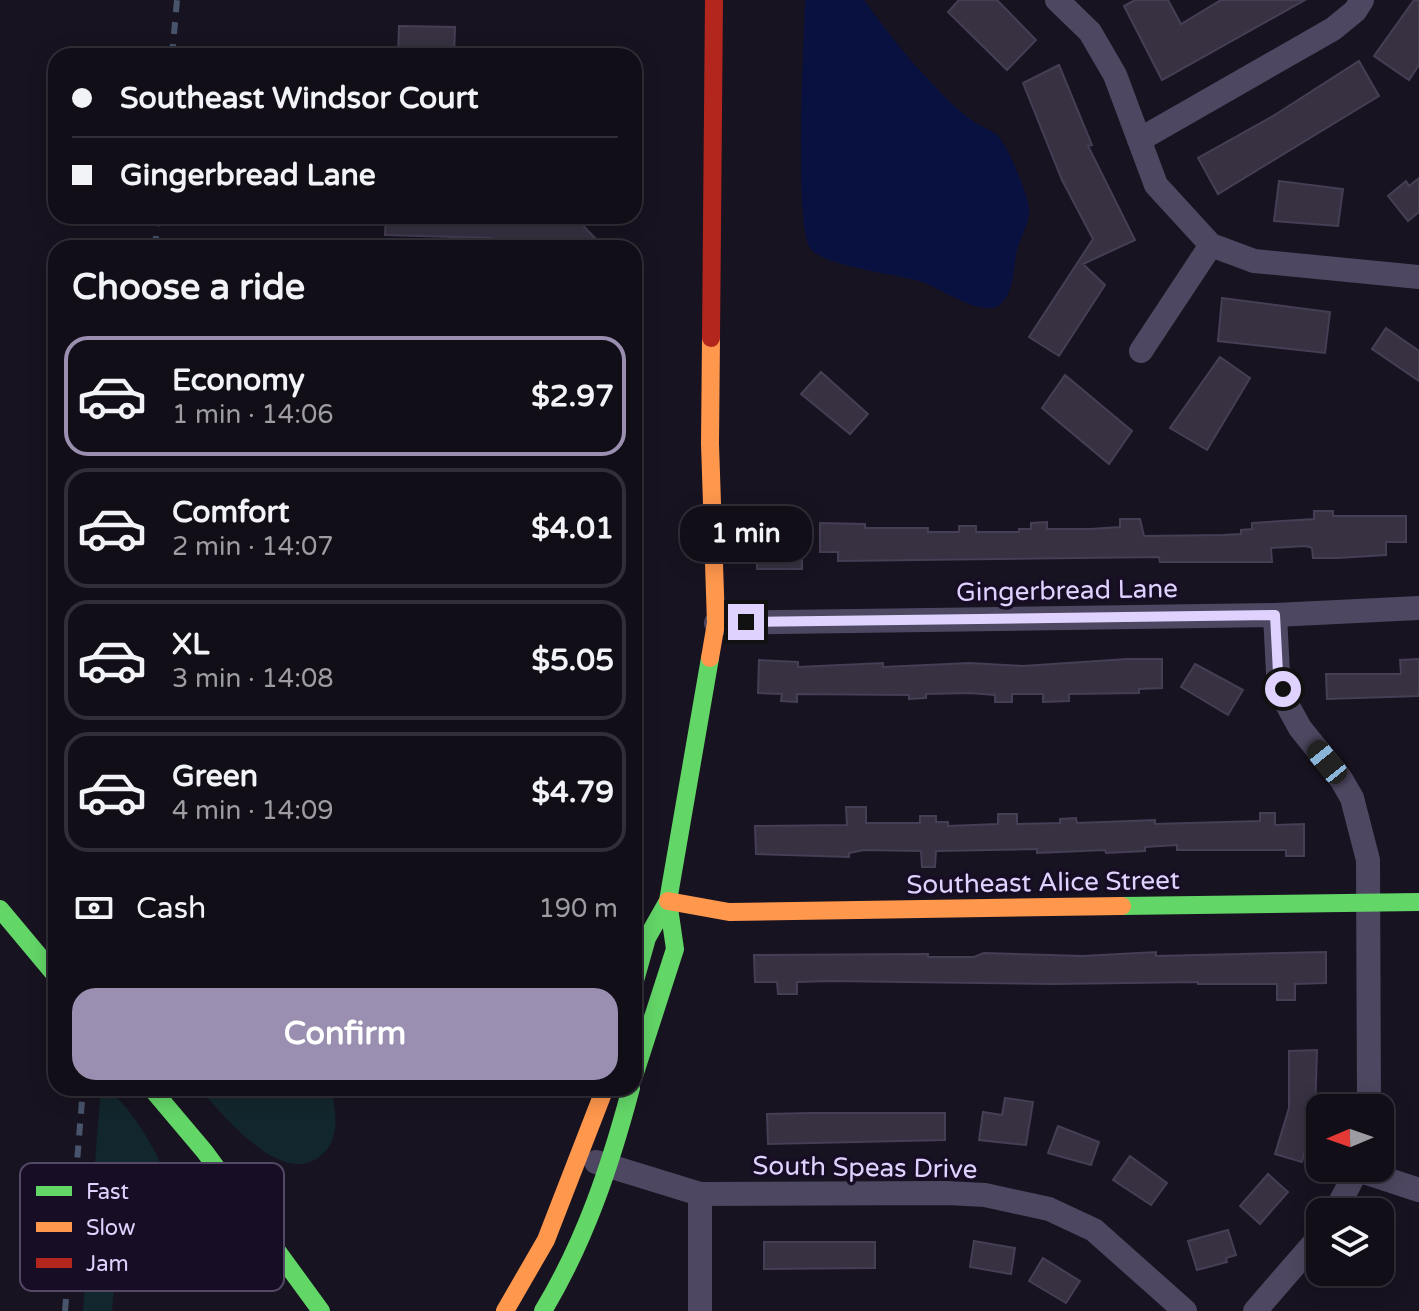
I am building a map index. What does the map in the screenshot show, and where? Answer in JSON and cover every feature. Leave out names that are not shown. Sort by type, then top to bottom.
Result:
[{"type":"main road","points":[[642,1051],[675,949],[668,901],[716,623],[710,444],[714,0]]},
{"type":"main road","points":[[642,956],[647,938],[668,901]]},
{"type":"main road","name":"Southeast Alice Street","points":[[668,901],[729,912],[1419,902]]},
{"type":"main road","points":[[0,909],[48,966]]},
{"type":"main road","points":[[158,1096],[213,1163]]},
{"type":"main road","points":[[505,1311],[546,1240],[602,1096]]},
{"type":"main road","points":[[543,1311],[577,1252],[611,1166],[629,1096]]},
{"type":"main road","points":[[284,1260],[321,1311]]},
{"type":"street","points":[[1057,0],[1090,32],[1115,75],[1156,185],[1211,245],[1254,261],[1419,277]]},
{"type":"street","points":[[1139,140],[1333,29],[1355,11],[1362,0]]},
{"type":"street","points":[[1141,351],[1211,245]]},
{"type":"street","name":"Gingerbread Lane","points":[[716,623],[1275,615],[1419,608]]},
{"type":"street","points":[[1275,615],[1278,673],[1288,706],[1300,728],[1341,779],[1362,827],[1368,860],[1369,1094]]},
{"type":"street","name":"South Speas Drive","points":[[579,1157],[700,1194],[947,1193],[985,1195],[1049,1209],[1094,1230],[1185,1311]]},
{"type":"street","points":[[1394,1181],[1419,1190]]},
{"type":"street","points":[[700,1194],[700,1311]]},
{"type":"street","points":[[1255,1311],[1306,1252]]},
{"type":"shaded area","points":[[805,0],[864,0],[903,51],[945,97],[1003,143],[1020,179],[1029,209],[1008,295],[998,306],[990,308],[970,304],[919,281],[829,260],[810,248],[805,232],[801,170]]},
{"type":"shaded area","points":[[100,1096],[115,1096],[145,1134],[160,1163],[95,1163]]},
{"type":"shaded area","points":[[206,1096],[333,1096],[335,1126],[331,1143],[319,1157],[303,1164],[270,1155],[237,1129]]},
{"type":"shaded area","points":[[85,1291],[114,1291],[112,1311],[83,1311]]},
{"type":"building","points":[[959,0],[997,0],[1036,40],[1007,70],[948,12]]},
{"type":"building","points":[[1135,0],[1168,0],[1181,24],[1221,0],[1305,0],[1162,80],[1124,6]]},
{"type":"building","points":[[1414,0],[1419,0],[1419,65],[1409,80],[1374,56]]},
{"type":"building","points":[[399,26],[455,27],[454,48],[398,48]]},
{"type":"building","points":[[1359,61],[1379,96],[1218,194],[1198,158],[1273,116]]},
{"type":"building","points":[[1059,65],[1092,145],[1088,146],[1135,240],[1083,264],[1105,285],[1059,356],[1029,337],[1093,239],[1062,180],[1023,83]]},
{"type":"building","points":[[1419,178],[1419,212],[1408,221],[1388,196],[1406,181],[1409,186]]},
{"type":"building","points":[[1279,181],[1343,189],[1338,226],[1274,221]]},
{"type":"building","points":[[386,224],[582,224],[595,238],[489,240],[491,238],[385,235]]},
{"type":"building","points":[[1222,298],[1330,312],[1325,353],[1218,341]]},
{"type":"building","points":[[1386,328],[1419,351],[1419,381],[1372,349]]},
{"type":"building","points":[[1220,357],[1250,378],[1207,450],[1170,428]]},
{"type":"building","points":[[821,372],[868,414],[850,434],[801,394]]},
{"type":"building","points":[[1065,375],[1132,431],[1109,464],[1042,408]]},
{"type":"building","points":[[1314,511],[1333,511],[1333,516],[1406,516],[1406,542],[1386,542],[1386,555],[1338,558],[1313,558],[1312,548],[1306,546],[1271,548],[1272,562],[1160,562],[1159,557],[838,561],[838,552],[820,552],[820,523],[865,524],[865,528],[928,528],[928,532],[959,532],[959,526],[976,526],[976,532],[1019,532],[1019,529],[1031,529],[1031,523],[1047,522],[1047,529],[1090,529],[1120,527],[1120,519],[1140,519],[1144,536],[1223,535],[1241,534],[1241,530],[1252,529],[1252,523],[1314,519]]},
{"type":"building","points":[[802,537],[802,569],[757,569],[756,538]]},
{"type":"building","points":[[1162,659],[1162,688],[1139,689],[1139,693],[1069,694],[1069,701],[1043,702],[1043,694],[1012,694],[1012,702],[995,702],[995,695],[970,693],[926,694],[926,698],[909,699],[909,695],[797,694],[797,702],[781,701],[782,694],[758,693],[759,660],[798,662],[798,667],[883,663],[883,667],[970,663],[1023,666]]},
{"type":"building","points":[[1419,659],[1419,696],[1327,699],[1326,674],[1401,674],[1400,660]]},
{"type":"building","points":[[1195,664],[1243,690],[1228,715],[1181,687]]},
{"type":"building","points":[[846,807],[866,807],[866,823],[920,823],[920,816],[936,816],[936,822],[948,822],[948,826],[998,824],[998,814],[1017,814],[1017,824],[1060,823],[1060,819],[1076,818],[1077,823],[1155,820],[1155,824],[1260,821],[1260,813],[1275,813],[1275,825],[1304,824],[1304,856],[1286,856],[1286,850],[1177,850],[1177,845],[1106,853],[1105,850],[1037,853],[1037,849],[936,851],[935,867],[922,867],[921,851],[864,850],[849,853],[849,857],[756,854],[755,826],[847,825]]},
{"type":"building","points":[[1156,952],[1156,956],[1326,952],[1326,983],[1295,984],[1295,1000],[1277,1000],[1277,984],[831,981],[797,982],[797,994],[778,994],[777,982],[755,982],[754,955],[928,954],[928,957],[974,957],[984,953],[1083,956]]},
{"type":"building","points":[[1317,1050],[1316,1094],[1306,1094],[1306,1147],[1302,1162],[1275,1154],[1289,1108],[1289,1051]]},
{"type":"building","points":[[1005,1098],[1033,1102],[1026,1145],[979,1140],[983,1112],[1002,1115]]},
{"type":"building","points":[[945,1113],[945,1140],[768,1144],[767,1114]]},
{"type":"building","points":[[1058,1126],[1099,1142],[1091,1165],[1048,1153]]},
{"type":"building","points":[[1130,1156],[1167,1183],[1151,1205],[1113,1180]]},
{"type":"building","points":[[1268,1174],[1288,1192],[1260,1224],[1240,1206]]},
{"type":"building","points":[[1228,1230],[1236,1255],[1226,1258],[1227,1262],[1197,1270],[1188,1241]]},
{"type":"building","points":[[974,1241],[1015,1248],[1011,1274],[970,1267]]},
{"type":"building","points":[[764,1242],[875,1242],[875,1268],[764,1269]]},
{"type":"building","points":[[1043,1258],[1080,1281],[1066,1303],[1029,1281]]},
{"type":"railway","points":[[173,48],[177,0]]},
{"type":"railway","points":[[156,240],[157,224]]},
{"type":"railway","points":[[77,1163],[82,1096]]},
{"type":"railway","points":[[65,1311],[67,1291]]},
{"type":"traffic: fast","points":[[642,1051],[675,949],[668,901],[710,658]]},
{"type":"traffic: fast","points":[[642,956],[647,938],[668,901]]},
{"type":"traffic: fast","points":[[1122,906],[1419,902]]},
{"type":"traffic: fast","points":[[0,909],[48,966]]},
{"type":"traffic: fast","points":[[158,1096],[213,1163]]},
{"type":"traffic: fast","points":[[543,1311],[584,1231],[629,1096]]},
{"type":"traffic: fast","points":[[284,1260],[321,1311]]},
{"type":"traffic: slow","points":[[710,658],[716,623],[710,444],[711,338]]},
{"type":"traffic: slow","points":[[668,901],[729,912],[1122,906]]},
{"type":"traffic: slow","points":[[505,1311],[546,1240],[602,1096]]},
{"type":"traffic: jam","points":[[711,338],[714,0]]},
{"type":"route","points":[[746,622],[1275,615],[1278,673],[1283,689]]}]
